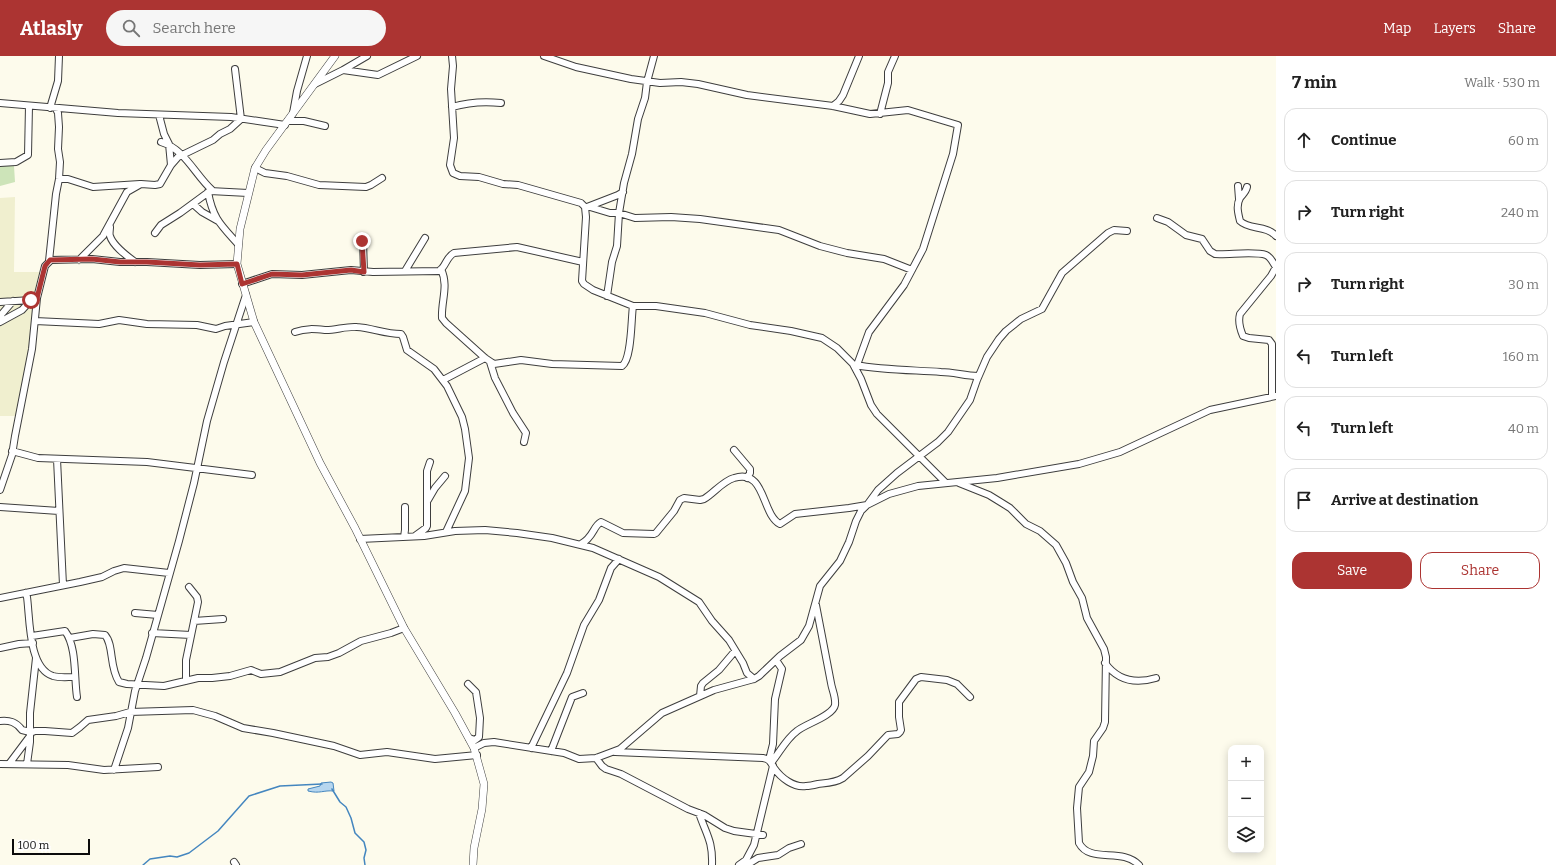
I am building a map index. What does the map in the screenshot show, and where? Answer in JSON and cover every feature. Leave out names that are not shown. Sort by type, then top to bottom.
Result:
[{"type":"street","points":[[0,490],[12,451],[31,353],[35,321],[34,299],[45,266],[49,261],[60,162],[58,149],[59,118],[53,108],[58,81],[59,56]]},
{"type":"street","points":[[292,115],[307,56]]},
{"type":"street","points":[[336,56],[266,150],[255,168],[248,193],[238,244],[237,264],[254,322],[320,463],[404,628],[455,713],[475,752],[483,777],[484,792],[474,848],[473,865]]},
{"type":"street","points":[[315,84],[367,56]]},
{"type":"street","points":[[343,70],[378,75],[417,56]]},
{"type":"street","points":[[452,56],[453,66],[451,88],[454,138],[450,165],[451,171],[454,174],[464,177],[479,177],[503,184],[524,186],[575,200],[585,207],[610,213],[619,213],[635,218],[671,217],[700,219],[779,230],[820,246],[847,253],[884,258],[912,270]]},
{"type":"street","points":[[544,56],[600,73],[647,82],[681,82],[698,84],[747,95],[833,106],[862,114],[880,114],[908,110],[958,126],[953,154],[923,249],[894,300],[869,332],[855,365]]},
{"type":"street","points":[[607,296],[612,262],[617,246],[619,213],[638,119],[645,98],[647,82],[654,56]]},
{"type":"street","points":[[833,106],[843,95],[859,56]]},
{"type":"street","points":[[880,114],[888,83],[888,72],[894,56]]},
{"type":"street","points":[[235,69],[241,119]]},
{"type":"street","points":[[452,107],[471,102],[486,101],[501,103]]},
{"type":"street","points":[[1,104],[159,115],[206,116],[287,123],[304,120],[325,126]]},
{"type":"street","points":[[0,163],[16,162],[28,155],[30,106]]},
{"type":"street","points":[[159,115],[164,134],[169,144],[171,165]]},
{"type":"street","points":[[59,178],[68,179],[93,188],[133,184],[160,184],[171,165],[182,154],[213,140],[220,134],[230,129],[241,119]]},
{"type":"street","points":[[161,142],[169,144],[182,154],[210,191],[211,208],[218,221],[238,244]]},
{"type":"street","points":[[255,168],[265,174],[288,176],[304,182],[332,187],[366,187],[371,186],[382,178]]},
{"type":"street","points":[[79,260],[104,236],[127,192],[133,184]]},
{"type":"street","points":[[127,192],[141,184]]},
{"type":"street","points":[[1238,186],[1238,212],[1243,223],[1267,230],[1276,236]]},
{"type":"street","points":[[1239,199],[1246,191],[1247,187]]},
{"type":"street","points":[[155,233],[160,226],[210,191],[248,193]]},
{"type":"street","points":[[585,207],[624,192]]},
{"type":"street","points":[[193,204],[202,212],[218,221]]},
{"type":"street","points":[[585,207],[582,278],[584,284],[607,296],[633,306],[656,306],[705,313],[750,325],[791,331],[822,338],[837,348],[855,365],[871,405],[877,414],[946,483]]},
{"type":"street","points":[[581,544],[590,538],[596,526],[601,522],[623,533],[654,534],[674,511],[680,500],[684,498],[704,499],[733,478],[751,479],[756,484],[773,518],[780,524],[795,514],[867,505],[889,494],[904,489],[997,478],[1079,464],[1120,452],[1210,410],[1274,396],[1272,344],[1269,340],[1243,336],[1239,319],[1240,314],[1271,276],[1276,267],[1272,260],[1267,256],[1258,254],[1211,253],[1202,239],[1186,235],[1168,222],[1157,218]]},
{"type":"street","points":[[110,225],[110,236],[113,242],[122,252],[135,262]]},
{"type":"street","points":[[469,738],[475,740],[479,737],[494,742],[519,747],[564,753],[579,759],[596,758],[620,749],[662,713],[714,690],[754,679],[764,672],[776,660],[801,640],[809,626],[820,586],[840,561],[849,542],[856,521],[867,505],[878,490],[948,432],[970,400],[978,376],[987,357],[999,339],[1013,325],[1042,309],[1055,283],[1065,269],[1108,233],[1114,230],[1127,231]]},
{"type":"street","points":[[405,270],[425,238]]},
{"type":"street","points":[[362,241],[364,272]]},
{"type":"street","points":[[242,284],[272,274],[302,275],[351,270],[364,272],[405,270],[433,271],[441,269],[454,253],[513,246],[583,262]]},
{"type":"street","points":[[49,261],[92,259],[112,262],[200,265],[237,264]]},
{"type":"street","points":[[441,269],[445,277],[442,318],[488,360],[499,364],[522,360],[552,364],[622,366],[626,360],[630,343],[633,306]]},
{"type":"street","points":[[114,770],[128,728],[130,712],[137,684],[158,615],[192,490],[196,469],[224,362],[246,295]]},
{"type":"street","points":[[0,302],[34,299]]},
{"type":"street","points":[[0,322],[22,310],[34,299]]},
{"type":"street","points":[[0,316],[13,301]]},
{"type":"street","points":[[35,321],[99,324],[119,320],[147,324],[197,325],[210,329],[254,322]]},
{"type":"street","points":[[295,332],[302,329],[318,328],[328,330],[362,327],[386,334],[401,334],[407,350],[434,370],[443,380],[451,392],[464,422],[469,458],[465,491],[446,532]]},
{"type":"street","points":[[443,380],[488,360]]},
{"type":"street","points":[[488,360],[495,378],[513,413],[526,433],[524,442]]},
{"type":"street","points":[[855,365],[870,368],[946,372],[964,376],[978,376]]},
{"type":"street","points":[[734,450],[750,469],[750,473],[747,478]]},
{"type":"street","points":[[12,451],[38,458],[119,460],[252,475]]},
{"type":"street","points":[[57,459],[63,585]]},
{"type":"street","points":[[414,536],[427,526],[427,471],[430,462]]},
{"type":"street","points":[[428,500],[444,476]]},
{"type":"street","points":[[956,482],[989,495],[1010,508],[1026,524],[1040,531],[1056,545],[1066,563],[1073,582],[1084,603],[1087,618],[1104,649],[1106,663],[1104,687],[1106,713],[1105,722],[1103,728],[1094,741],[1092,765],[1078,791],[1077,808],[1079,843],[1081,848],[1094,854],[1121,856],[1131,859],[1139,865]]},
{"type":"street","points":[[0,507],[59,511]]},
{"type":"street","points":[[404,537],[405,507]]},
{"type":"street","points":[[360,539],[485,530],[517,533],[581,544],[659,577],[699,602],[712,621],[729,640],[743,663],[747,673],[754,679]]},
{"type":"street","points":[[531,748],[567,673],[584,625],[599,600],[611,568],[619,559]]},
{"type":"street","points":[[0,598],[102,577],[124,568],[169,573]]},
{"type":"street","points":[[186,681],[186,660],[190,646],[198,599],[189,587]]},
{"type":"street","points":[[25,593],[27,597],[32,640],[39,665],[48,674],[61,677],[74,677]]},
{"type":"street","points":[[771,763],[792,734],[833,710],[835,706],[816,603]]},
{"type":"street","points":[[134,613],[158,615]]},
{"type":"street","points":[[194,621],[223,619]]},
{"type":"street","points":[[70,638],[93,634],[105,635],[109,643],[114,672],[119,682],[156,686],[198,678],[230,676],[251,670],[261,674],[280,672],[315,658],[328,657],[340,653],[361,641],[404,628]]},
{"type":"street","points":[[0,648],[66,631],[70,638],[73,652],[74,677],[77,697]]},
{"type":"street","points":[[152,633],[191,635]]},
{"type":"street","points":[[700,696],[701,686],[703,683],[719,670],[735,651]]},
{"type":"street","points":[[27,764],[30,713],[36,658]]},
{"type":"street","points":[[739,865],[746,860],[760,834],[771,763],[774,710],[778,681],[782,668],[776,660]]},
{"type":"street","points":[[1106,663],[1114,673],[1127,680],[1144,681],[1156,678]]},
{"type":"street","points":[[613,752],[763,758],[771,763],[784,779],[800,786],[838,781],[868,756],[888,735],[898,734],[900,732],[899,702],[916,679],[921,677],[946,680],[957,684],[970,697]]},
{"type":"street","points":[[468,684],[476,692],[480,718],[479,737]]},
{"type":"street","points":[[551,751],[572,697],[583,693]]},
{"type":"street","points":[[9,764],[30,733],[35,731],[45,731],[72,733],[88,720],[116,716],[130,712],[197,711],[215,716],[243,728],[273,732],[334,746],[360,755],[387,752],[435,758],[475,752],[484,743],[494,742]]},
{"type":"street","points":[[0,721],[12,721],[19,725],[22,730],[30,733]]},
{"type":"street","points":[[596,758],[606,769],[621,774],[688,809],[699,812],[731,830],[760,834]]},
{"type":"street","points":[[0,764],[53,766],[68,765],[114,770],[121,768],[158,767]]},
{"type":"street","points":[[699,812],[712,845],[712,865]]},
{"type":"street","points":[[743,865],[758,858],[778,855],[789,848],[801,844]]},
{"type":"green space","points":[[0,165],[14,166],[15,182],[0,186]]},
{"type":"green space","points":[[15,197],[14,272],[41,272],[36,322],[16,416],[0,416],[0,198]]},
{"type":"water","points":[[321,783],[333,783],[334,791],[308,791],[308,789],[320,786]]},
{"type":"waterway","points":[[143,865],[150,859],[170,856],[177,857],[189,853],[218,831],[249,796],[280,786],[322,784]]},
{"type":"waterway","points":[[332,789],[340,802],[346,807],[355,833],[364,842],[366,850],[364,858],[365,865]]},
{"type":"route","points":[[31,300],[37,298],[45,266],[50,260],[92,259],[112,262],[138,261],[200,265],[237,264],[242,284],[272,274],[302,275],[351,270],[364,272],[362,241]]}]
